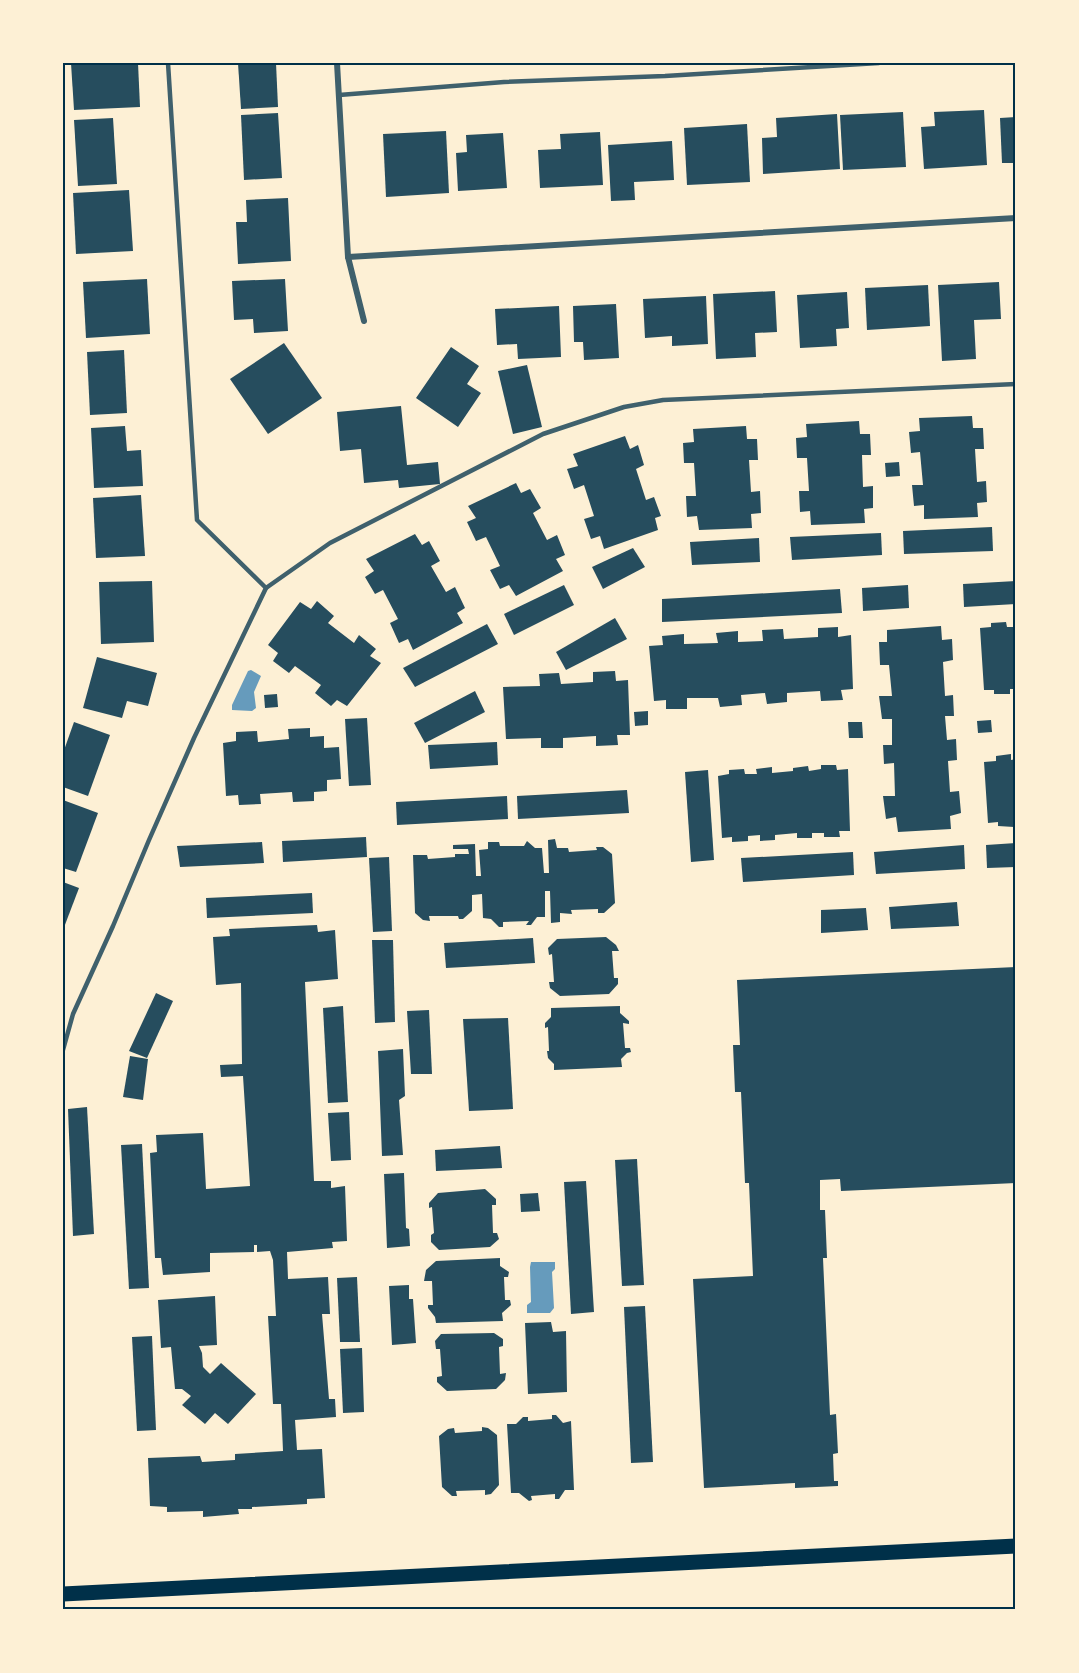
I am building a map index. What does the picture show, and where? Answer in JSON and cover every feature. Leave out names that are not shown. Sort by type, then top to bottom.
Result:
[{"type":"main road","points":[[63,1594],[1016,1546]]},
{"type":"street","points":[[338,63],[348,257],[364,321]]},
{"type":"street","points":[[348,257],[1016,218]]},
{"type":"lane","points":[[168,63],[197,520],[266,588]]},
{"type":"lane","points":[[339,95],[504,82],[665,76],[879,63]]},
{"type":"lane","points":[[63,1050],[73,1014],[149,840],[194,738],[266,588],[330,543],[533,440],[624,406],[663,400],[1016,384]]},
{"type":"water","points":[[251,670],[261,676],[254,692],[256,708],[252,711],[232,710],[232,705],[248,671]]},
{"type":"water","points":[[531,1262],[555,1262],[555,1269],[552,1272],[554,1308],[550,1313],[527,1313],[527,1305],[531,1302]]},
{"type":"building","points":[[71,63],[138,63],[140,107],[74,110]]},
{"type":"building","points":[[238,63],[276,63],[278,107],[241,109]]},
{"type":"building","points":[[984,110],[987,165],[924,169],[921,127],[935,126],[934,112]]},
{"type":"building","points":[[903,112],[906,167],[843,170],[840,115]]},
{"type":"building","points":[[278,113],[282,178],[244,180],[241,115]]},
{"type":"building","points":[[837,114],[840,169],[763,174],[762,138],[777,137],[776,118]]},
{"type":"building","points":[[1016,117],[1016,163],[1002,163],[1000,118]]},
{"type":"building","points":[[113,118],[117,184],[78,186],[74,120]]},
{"type":"building","points":[[747,124],[750,182],[687,185],[684,128]]},
{"type":"building","points":[[446,131],[449,193],[386,197],[383,134]]},
{"type":"building","points":[[600,132],[603,185],[540,188],[538,150],[561,149],[560,134]]},
{"type":"building","points":[[503,133],[507,188],[458,191],[456,153],[467,152],[466,135]]},
{"type":"building","points":[[672,141],[674,180],[634,182],[635,200],[611,201],[608,145]]},
{"type":"building","points":[[129,190],[133,251],[76,254],[73,193]]},
{"type":"building","points":[[288,198],[291,261],[238,264],[236,222],[247,222],[246,200]]},
{"type":"building","points":[[147,279],[150,334],[86,338],[83,282]]},
{"type":"building","points":[[285,279],[288,331],[254,333],[253,319],[234,320],[232,281]]},
{"type":"building","points":[[999,282],[1001,319],[974,320],[976,359],[942,361],[938,285]]},
{"type":"building","points":[[928,285],[930,326],[867,330],[865,288]]},
{"type":"building","points":[[775,291],[777,332],[755,333],[756,357],[716,359],[713,294]]},
{"type":"building","points":[[847,292],[849,328],[836,329],[837,346],[800,348],[797,295]]},
{"type":"building","points":[[706,296],[708,344],[672,346],[672,336],[645,338],[643,299]]},
{"type":"building","points":[[616,304],[619,358],[584,360],[583,342],[574,342],[573,306]]},
{"type":"building","points":[[559,306],[561,357],[518,359],[517,344],[497,345],[495,309]]},
{"type":"building","points":[[284,343],[322,398],[268,434],[230,379]]},
{"type":"building","points":[[451,347],[479,366],[467,384],[481,393],[458,427],[416,398]]},
{"type":"building","points":[[124,350],[127,413],[90,415],[87,352]]},
{"type":"building","points":[[527,365],[542,427],[513,434],[498,371]]},
{"type":"building","points":[[401,406],[407,465],[438,462],[440,484],[399,488],[398,480],[364,483],[361,449],[340,451],[337,412]]},
{"type":"building","points":[[972,416],[973,428],[983,428],[984,449],[975,449],[977,482],[986,481],[987,502],[977,503],[978,517],[924,519],[924,505],[914,506],[912,485],[923,485],[920,452],[911,453],[909,432],[920,431],[919,418]]},
{"type":"building","points":[[859,421],[860,434],[870,434],[871,455],[862,455],[863,487],[873,486],[873,508],[864,509],[865,523],[811,525],[810,511],[800,512],[799,491],[809,491],[807,458],[797,458],[796,438],[807,437],[806,424]]},
{"type":"building","points":[[125,426],[127,451],[141,450],[143,486],[94,488],[91,428]]},
{"type":"building","points":[[746,426],[747,439],[757,439],[758,460],[749,460],[751,492],[760,491],[761,513],[751,514],[752,528],[699,530],[697,516],[687,517],[686,496],[696,496],[694,463],[684,463],[683,443],[694,442],[693,429]]},
{"type":"building","points":[[625,436],[630,449],[638,445],[644,465],[636,469],[646,500],[654,497],[661,516],[655,518],[658,530],[604,549],[600,536],[591,539],[584,519],[594,516],[584,485],[574,489],[567,469],[578,466],[573,454]]},
{"type":"building","points":[[899,462],[900,476],[886,477],[885,463]]},
{"type":"building","points":[[516,483],[521,493],[530,489],[541,508],[533,513],[547,540],[557,535],[565,555],[556,559],[563,571],[516,596],[509,585],[500,589],[490,570],[500,566],[486,537],[476,541],[467,522],[476,518],[468,506]]},
{"type":"building","points":[[141,495],[145,556],[96,558],[93,498]]},
{"type":"building","points":[[992,527],[993,551],[904,554],[903,531]]},
{"type":"building","points":[[881,533],[882,555],[792,560],[790,537]]},
{"type":"building","points":[[415,534],[422,545],[429,541],[440,561],[431,566],[446,592],[455,587],[465,608],[457,613],[463,623],[413,650],[408,639],[399,643],[390,623],[398,619],[383,590],[375,594],[365,577],[374,571],[366,559]]},
{"type":"building","points":[[759,538],[760,562],[692,565],[690,542]]},
{"type":"building","points":[[633,548],[645,567],[603,589],[592,567]]},
{"type":"building","points":[[152,581],[154,642],[101,644],[99,582]]},
{"type":"building","points":[[1016,581],[1016,604],[964,607],[963,584]]},
{"type":"building","points":[[564,585],[574,605],[514,635],[504,614]]},
{"type":"building","points":[[908,585],[909,608],[863,611],[862,588]]},
{"type":"building","points":[[840,589],[842,613],[662,622],[662,599]]},
{"type":"building","points":[[317,601],[334,616],[328,623],[354,643],[359,635],[376,649],[370,656],[381,663],[347,706],[337,700],[331,706],[315,693],[321,685],[295,666],[289,673],[273,661],[278,653],[268,645],[300,602],[311,609]]},
{"type":"building","points":[[615,618],[627,639],[566,670],[556,652]]},
{"type":"building","points":[[1006,622],[1007,627],[1016,627],[1016,689],[1010,689],[1010,694],[994,694],[994,690],[984,690],[980,628],[991,627],[991,623]]},
{"type":"building","points":[[487,624],[498,644],[415,687],[403,668]]},
{"type":"building","points":[[941,626],[942,640],[952,639],[953,660],[943,662],[945,696],[953,695],[954,716],[945,716],[947,740],[956,739],[957,760],[948,761],[950,792],[959,791],[961,813],[950,816],[951,829],[898,832],[896,817],[886,819],[883,796],[895,796],[894,763],[884,764],[883,745],[892,745],[892,719],[882,719],[879,696],[892,696],[889,665],[880,665],[879,642],[887,642],[887,630]]},
{"type":"building","points":[[838,627],[838,637],[851,635],[853,689],[841,690],[843,700],[821,701],[820,691],[787,693],[787,702],[767,704],[765,693],[741,695],[742,705],[720,707],[718,698],[687,698],[687,709],[666,709],[666,700],[654,701],[649,646],[663,645],[662,636],[684,634],[684,644],[718,643],[716,633],[738,631],[738,642],[763,641],[762,630],[783,629],[784,639],[818,637],[818,628]]},
{"type":"building","points":[[97,657],[157,673],[148,706],[127,701],[122,718],[83,708]]},
{"type":"building","points":[[615,671],[616,681],[628,680],[630,735],[617,735],[618,745],[596,746],[596,736],[563,738],[563,748],[541,748],[541,738],[506,739],[503,687],[540,686],[539,674],[559,673],[561,684],[593,682],[593,672]]},
{"type":"building","points":[[475,691],[485,712],[425,743],[414,723]]},
{"type":"building","points":[[277,694],[278,707],[265,708],[264,695]]},
{"type":"building","points":[[648,711],[648,725],[635,726],[634,712]]},
{"type":"building","points":[[367,718],[371,785],[349,786],[345,719]]},
{"type":"building","points":[[991,720],[992,732],[978,733],[977,721]]},
{"type":"building","points":[[74,722],[110,735],[88,796],[63,787],[63,753]]},
{"type":"building","points":[[848,722],[862,722],[863,738],[849,738]]},
{"type":"building","points":[[310,728],[310,737],[324,736],[324,748],[339,747],[341,779],[327,780],[327,791],[314,792],[314,801],[293,802],[292,792],[260,794],[261,804],[239,805],[238,795],[226,796],[223,743],[236,741],[236,732],[257,731],[258,742],[289,739],[288,729]]},
{"type":"building","points":[[497,742],[498,765],[430,769],[428,745]]},
{"type":"building","points":[[1011,754],[1011,760],[1016,759],[1016,822],[1014,822],[1014,827],[998,826],[998,822],[988,823],[984,762],[996,761],[996,756]]},
{"type":"building","points":[[821,765],[836,765],[837,770],[848,769],[850,831],[839,831],[840,837],[824,837],[824,833],[812,833],[812,838],[797,838],[797,833],[775,835],[775,840],[760,841],[760,835],[748,836],[748,841],[732,842],[732,837],[722,838],[718,776],[729,774],[729,770],[744,769],[745,774],[757,774],[756,769],[772,767],[772,773],[793,771],[793,768],[808,766],[809,771],[821,769]]},
{"type":"building","points":[[708,770],[714,860],[691,862],[685,772]]},
{"type":"building","points":[[627,790],[629,813],[518,819],[517,796]]},
{"type":"building","points":[[507,796],[508,819],[397,825],[396,802]]},
{"type":"building","points":[[63,800],[98,813],[76,872],[63,868]]},
{"type":"building","points":[[366,837],[367,857],[283,862],[282,841]]},
{"type":"building","points":[[555,839],[557,848],[568,848],[569,852],[597,850],[596,847],[603,847],[612,854],[615,903],[604,913],[598,913],[598,909],[571,910],[572,914],[560,913],[560,922],[551,923],[550,891],[545,891],[545,917],[537,917],[531,925],[526,925],[529,921],[503,922],[503,927],[499,927],[491,919],[483,918],[482,894],[472,895],[472,911],[463,919],[459,919],[458,916],[429,916],[430,921],[423,920],[415,913],[413,855],[427,855],[428,859],[455,857],[455,854],[469,854],[468,849],[453,849],[453,845],[475,844],[476,876],[481,876],[479,850],[488,849],[488,842],[499,842],[500,846],[524,846],[527,841],[535,848],[542,848],[544,873],[549,873],[548,840]]},
{"type":"building","points":[[262,842],[264,863],[180,867],[177,846]]},
{"type":"building","points":[[1016,843],[1016,867],[987,868],[986,845]]},
{"type":"building","points":[[964,845],[965,869],[876,874],[874,852]]},
{"type":"building","points":[[853,852],[854,875],[743,882],[741,858]]},
{"type":"building","points":[[389,857],[392,931],[373,932],[369,858]]},
{"type":"building","points":[[63,882],[79,888],[63,930]]},
{"type":"building","points":[[312,893],[313,913],[207,918],[206,898]]},
{"type":"building","points":[[957,902],[959,926],[891,929],[889,907]]},
{"type":"building","points":[[866,908],[868,930],[821,933],[821,910]]},
{"type":"building","points":[[317,925],[318,932],[335,930],[338,979],[305,982],[314,1181],[331,1181],[331,1188],[345,1186],[347,1241],[332,1242],[333,1248],[287,1252],[288,1279],[328,1277],[330,1314],[322,1314],[329,1399],[335,1399],[336,1417],[295,1420],[297,1450],[322,1449],[325,1498],[307,1499],[307,1504],[238,1509],[239,1514],[203,1517],[203,1511],[167,1512],[167,1507],[150,1506],[148,1458],[200,1456],[202,1462],[235,1460],[235,1454],[283,1451],[281,1404],[273,1404],[268,1316],[276,1316],[273,1260],[270,1251],[257,1252],[257,1245],[254,1245],[254,1252],[210,1253],[210,1272],[163,1275],[161,1258],[155,1258],[150,1153],[157,1152],[156,1135],[203,1133],[206,1189],[250,1186],[243,1076],[221,1077],[220,1065],[242,1064],[241,983],[216,985],[213,937],[230,936],[229,929]]},
{"type":"building","points":[[606,937],[616,945],[619,951],[612,951],[614,978],[618,978],[618,984],[609,994],[560,996],[550,988],[549,982],[554,982],[552,954],[549,955],[548,948],[557,939]]},
{"type":"building","points":[[533,938],[535,963],[446,968],[444,943]]},
{"type":"building","points":[[372,940],[393,940],[395,1022],[375,1023]]},
{"type":"building","points":[[1016,967],[1016,1183],[841,1191],[840,1179],[820,1180],[820,1210],[825,1210],[827,1258],[823,1258],[830,1415],[836,1414],[838,1453],[833,1454],[834,1481],[838,1481],[838,1486],[795,1488],[795,1483],[704,1488],[693,1279],[753,1276],[749,1183],[745,1183],[741,1092],[735,1092],[733,1045],[740,1045],[737,980]]},
{"type":"building","points":[[156,993],[173,1001],[147,1058],[129,1051]]},
{"type":"building","points":[[343,1006],[348,1102],[328,1103],[323,1008]]},
{"type":"building","points":[[620,1006],[620,1013],[629,1021],[629,1024],[623,1023],[625,1048],[630,1048],[631,1052],[621,1059],[622,1067],[554,1070],[554,1064],[548,1058],[548,1027],[545,1028],[545,1023],[551,1017],[551,1008]]},
{"type":"building","points":[[429,1010],[432,1074],[411,1074],[407,1011]]},
{"type":"building","points":[[508,1018],[513,1109],[469,1111],[463,1019]]},
{"type":"building","points":[[403,1049],[405,1096],[399,1100],[403,1155],[382,1156],[378,1051]]},
{"type":"building","points":[[130,1056],[148,1059],[143,1100],[123,1097]]},
{"type":"building","points":[[87,1107],[94,1234],[73,1236],[68,1109]]},
{"type":"building","points":[[349,1112],[351,1160],[331,1161],[328,1113]]},
{"type":"building","points":[[142,1144],[149,1288],[129,1289],[121,1145]]},
{"type":"building","points":[[500,1146],[502,1168],[436,1171],[435,1150]]},
{"type":"building","points":[[637,1159],[644,1285],[622,1286],[615,1160]]},
{"type":"building","points":[[404,1173],[406,1228],[409,1229],[410,1246],[387,1248],[384,1174]]},
{"type":"building","points":[[586,1181],[594,1312],[571,1314],[564,1182]]},
{"type":"building","points":[[485,1189],[496,1199],[496,1205],[492,1205],[493,1233],[497,1233],[499,1239],[490,1247],[439,1250],[431,1242],[431,1235],[434,1233],[432,1207],[429,1208],[429,1203],[438,1193]]},
{"type":"building","points":[[538,1193],[540,1211],[521,1212],[520,1194]]},
{"type":"building","points":[[500,1258],[500,1266],[509,1272],[508,1277],[504,1277],[505,1300],[510,1300],[511,1305],[502,1313],[503,1321],[436,1323],[435,1317],[428,1308],[428,1305],[433,1305],[432,1281],[424,1281],[426,1270],[436,1261]]},
{"type":"building","points":[[357,1277],[360,1342],[340,1342],[337,1278]]},
{"type":"building","points":[[409,1285],[409,1299],[413,1299],[416,1343],[392,1345],[389,1286]]},
{"type":"building","points":[[215,1296],[217,1345],[199,1346],[203,1367],[210,1374],[221,1363],[256,1394],[228,1424],[215,1413],[205,1424],[182,1405],[191,1396],[182,1389],[175,1389],[171,1347],[161,1348],[158,1300]]},
{"type":"building","points":[[645,1306],[653,1462],[631,1463],[624,1307]]},
{"type":"building","points":[[551,1322],[553,1332],[566,1331],[567,1392],[528,1394],[525,1323]]},
{"type":"building","points":[[494,1333],[503,1339],[503,1346],[499,1347],[500,1374],[506,1373],[505,1380],[496,1389],[447,1391],[437,1382],[437,1377],[442,1376],[440,1349],[436,1349],[435,1341],[441,1334]]},
{"type":"building","points":[[152,1336],[156,1430],[137,1431],[132,1337]]},
{"type":"building","points":[[362,1348],[364,1412],[343,1413],[340,1349]]},
{"type":"building","points":[[552,1415],[556,1415],[563,1423],[571,1421],[574,1490],[565,1490],[559,1499],[555,1499],[555,1494],[531,1496],[532,1500],[529,1501],[519,1493],[511,1493],[507,1424],[516,1424],[523,1417],[528,1417],[528,1421],[552,1419]]},
{"type":"building","points":[[482,1427],[488,1428],[497,1435],[499,1485],[491,1494],[485,1495],[485,1490],[456,1491],[457,1496],[452,1496],[442,1487],[439,1436],[448,1429],[454,1428],[455,1433],[482,1431]]}]
